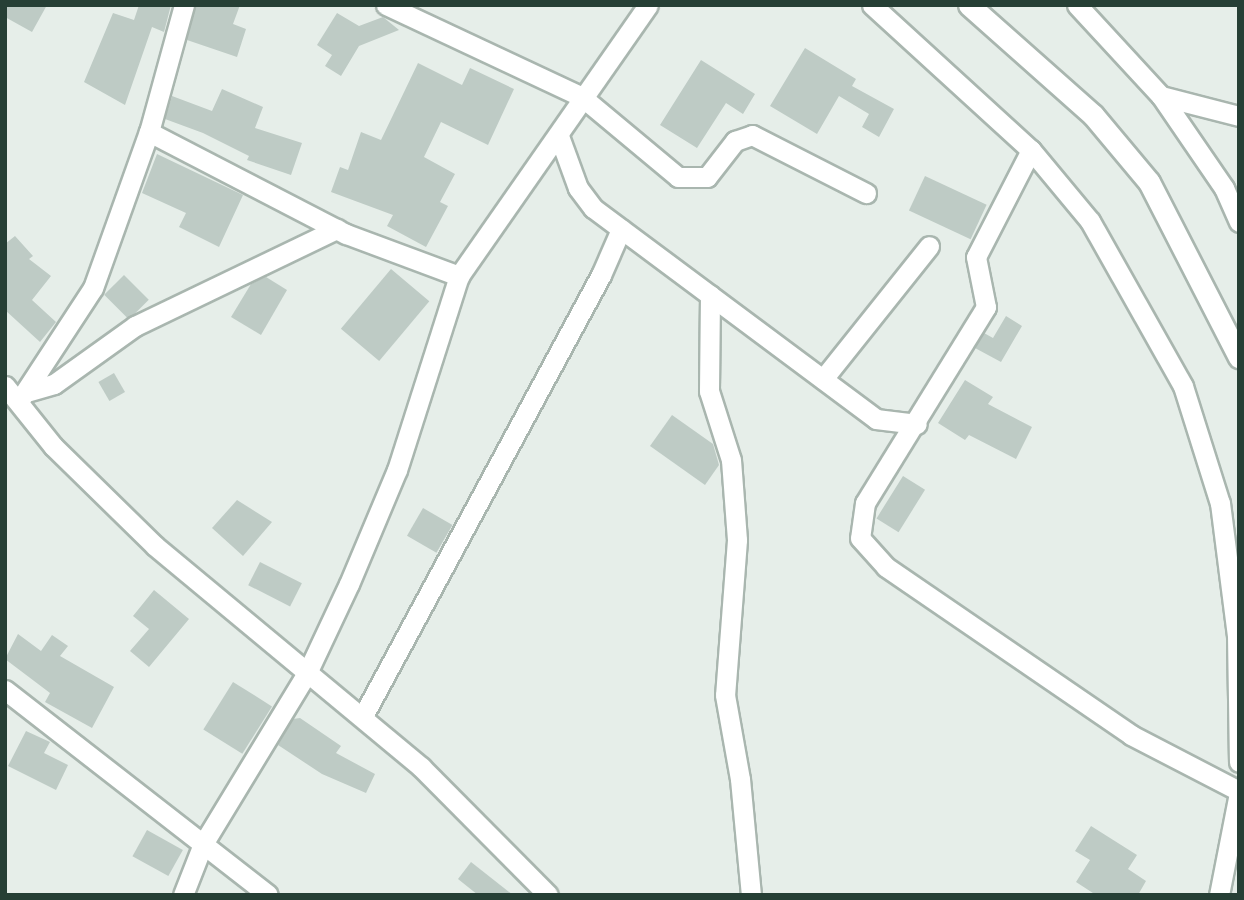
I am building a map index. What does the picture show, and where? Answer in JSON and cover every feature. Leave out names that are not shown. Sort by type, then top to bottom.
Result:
[{"type":"main road","points":[[969,5],[1093,115],[1149,182],[1239,357]]},
{"type":"street","points":[[23,396],[93,288],[149,132],[184,5]]},
{"type":"street","points":[[386,5],[582,97],[678,177],[707,177],[735,141],[752,135],[866,192]]},
{"type":"street","points":[[183,895],[203,844],[309,671],[397,470],[460,276],[648,5]]},
{"type":"street","points":[[872,5],[1031,150],[1090,220],[1183,386],[1220,503],[1237,635],[1239,762]]},
{"type":"street","points":[[1077,5],[1161,96],[1224,188],[1239,222]]},
{"type":"street","points":[[1161,96],[1239,116]]},
{"type":"street","points":[[149,132],[337,229],[460,276]]},
{"type":"street","points":[[559,136],[582,196],[621,229],[876,419],[888,445],[887,467]]},
{"type":"street","points":[[1031,150],[976,257],[986,307],[917,424],[887,467],[858,524],[865,549],[1131,735],[1239,792],[1219,895]]},
{"type":"street","points":[[23,396],[54,384],[135,326],[337,229]]},
{"type":"street","points":[[363,716],[601,275],[621,229]]},
{"type":"street","points":[[823,379],[929,246]]},
{"type":"street","points":[[710,295],[709,391],[731,460],[737,540],[725,695],[740,779],[751,895]]},
{"type":"street","points":[[5,386],[23,396],[53,446],[155,545],[363,716],[504,845],[548,895]]},
{"type":"street","points":[[876,419],[917,424]]},
{"type":"street","points":[[5,690],[268,895]]},
{"type":"building","points":[[5,5],[47,5],[32,32],[5,17]]},
{"type":"building","points":[[139,5],[171,5],[164,32],[152,27],[125,105],[84,82],[113,13],[134,20]]},
{"type":"building","points":[[196,5],[240,5],[233,24],[246,29],[237,57],[187,40]]},
{"type":"building","points":[[337,13],[359,26],[383,17],[399,30],[359,46],[341,76],[325,66],[332,55],[317,45]]},
{"type":"building","points":[[805,48],[856,79],[852,86],[894,109],[879,137],[862,127],[869,114],[839,96],[817,134],[770,106]]},
{"type":"building","points":[[701,60],[755,94],[743,114],[726,103],[697,148],[660,125]]},
{"type":"building","points":[[418,63],[462,85],[470,68],[514,89],[488,145],[441,122],[424,157],[455,174],[440,202],[448,206],[426,247],[387,226],[393,215],[331,192],[340,167],[348,170],[361,132],[381,140]]},
{"type":"building","points":[[222,89],[263,107],[255,128],[302,143],[291,175],[247,160],[249,156],[203,133],[165,119],[172,96],[212,111]]},
{"type":"building","points":[[157,154],[243,195],[219,247],[179,227],[186,213],[142,193]]},
{"type":"building","points":[[925,176],[987,205],[971,239],[909,210]]},
{"type":"building","points":[[15,236],[33,256],[29,259],[51,276],[32,300],[56,322],[40,342],[5,310],[5,244]]},
{"type":"building","points":[[391,269],[429,301],[379,361],[341,329]]},
{"type":"building","points":[[124,275],[149,300],[129,320],[104,295]]},
{"type":"building","points":[[266,277],[287,290],[261,335],[231,317],[251,284]]},
{"type":"building","points":[[1006,316],[1022,326],[1001,362],[975,348],[984,333],[993,338]]},
{"type":"building","points":[[114,373],[125,392],[109,401],[98,382]]},
{"type":"building","points":[[965,380],[993,397],[988,404],[1032,427],[1016,459],[969,435],[965,440],[938,423]]},
{"type":"building","points":[[672,415],[713,444],[719,465],[705,485],[650,446]]},
{"type":"building","points":[[903,476],[925,490],[899,532],[877,518]]},
{"type":"building","points":[[237,500],[272,522],[243,556],[212,528]]},
{"type":"building","points":[[423,508],[452,525],[436,553],[407,536]]},
{"type":"building","points":[[260,562],[302,583],[290,607],[248,585]]},
{"type":"building","points":[[154,590],[189,619],[149,667],[130,651],[149,629],[133,616]]},
{"type":"building","points":[[18,634],[41,651],[52,635],[68,646],[60,656],[114,687],[92,728],[45,702],[50,693],[5,659]]},
{"type":"building","points":[[233,682],[272,706],[242,754],[203,729]]},
{"type":"building","points":[[300,718],[341,746],[336,753],[375,774],[366,793],[322,774],[278,745],[293,719]]},
{"type":"building","points":[[26,731],[50,742],[44,753],[68,765],[56,790],[8,766]]},
{"type":"building","points":[[1091,826],[1137,855],[1128,869],[1146,881],[1138,895],[1096,895],[1076,882],[1090,860],[1075,851]]},
{"type":"building","points":[[147,830],[183,850],[168,876],[132,856]]},
{"type":"building","points":[[471,862],[513,895],[478,895],[458,879]]}]
